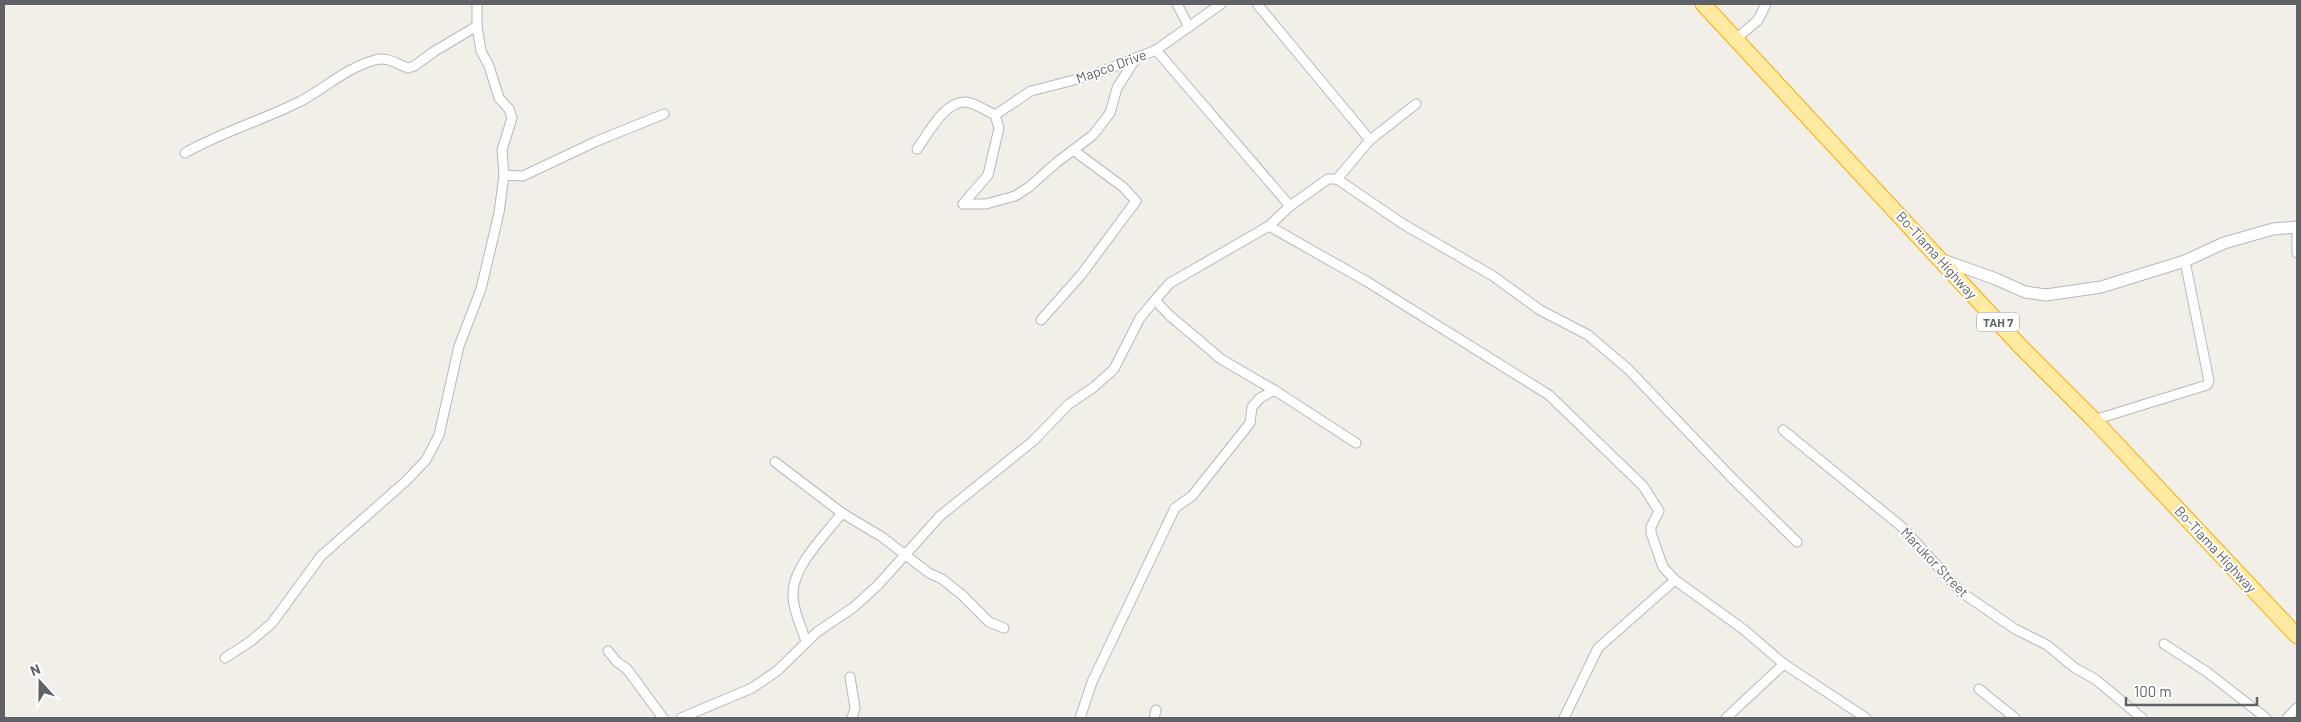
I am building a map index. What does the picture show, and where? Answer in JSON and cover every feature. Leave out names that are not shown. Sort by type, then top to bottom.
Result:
[{"type":"highway","name":"Bo-Tiama Highway","points":[[1703,4],[2020,346],[2094,420],[2297,636]]},
{"type":"street","points":[[225,658],[272,624],[321,556],[406,481],[426,460],[439,435],[459,346],[480,289],[496,228],[504,175],[502,150],[512,118],[509,109],[500,98],[489,66],[481,51],[477,26],[477,4]]},
{"type":"street","points":[[1177,4],[1189,27]]},
{"type":"street","name":"Mapco Drive","points":[[995,115],[1031,92],[1090,76],[1156,50],[1221,4]]},
{"type":"street","points":[[1257,4],[1370,140]]},
{"type":"street","points":[[1736,39],[1758,20],[1766,4]]},
{"type":"street","points":[[185,153],[210,139],[286,108],[354,69],[375,60],[385,58],[408,68],[414,66],[434,50],[477,26]]},
{"type":"street","points":[[1156,50],[1290,206]]},
{"type":"street","points":[[917,149],[942,115],[954,104],[967,102],[995,115],[998,128],[988,175],[964,204],[986,204],[1015,196],[1029,187],[1093,135],[1110,113],[1117,88],[1136,58]]},
{"type":"street","points":[[1337,179],[1370,140],[1416,104]]},
{"type":"street","points":[[504,175],[523,176],[597,141],[664,114]]},
{"type":"street","points":[[1041,320],[1081,275],[1136,201],[1124,187],[1073,150]]},
{"type":"street","points":[[681,718],[710,704],[752,688],[781,667],[806,641],[854,607],[878,585],[940,516],[1033,441],[1070,404],[1114,370],[1140,318],[1170,283],[1269,226],[1290,206],[1328,179],[1337,179],[1404,224],[1493,276],[1540,310],[1588,335],[1628,369],[1797,542]]},
{"type":"street","points":[[1269,226],[1366,281],[1549,396],[1644,486],[1659,511],[1651,526],[1651,533],[1663,567],[1675,580],[1743,629],[1784,664],[1866,718]]},
{"type":"street","points":[[1940,259],[1996,279],[2025,292],[2046,295],[2100,287],[2185,261],[2224,244],[2273,229],[2297,227]]},
{"type":"street","points":[[2297,233],[2297,253]]},
{"type":"street","points":[[2094,420],[2207,386],[2209,381],[2185,261]]},
{"type":"street","points":[[1155,300],[1169,315],[1221,359],[1275,390],[1356,443]]},
{"type":"street","points":[[1080,718],[1092,682],[1175,508],[1192,496],[1250,423],[1252,406],[1275,390]]},
{"type":"street","name":"Marukor Street","points":[[1783,430],[1902,527],[1961,592],[2015,629],[2047,645],[2075,668],[2094,679],[2142,718]]},
{"type":"street","points":[[775,462],[842,514],[882,537],[904,556],[961,594],[989,622],[1004,628]]},
{"type":"street","points":[[806,641],[792,594],[795,579],[809,555],[842,514]]},
{"type":"street","points":[[1564,718],[1598,648],[1675,580]]},
{"type":"street","points":[[2164,644],[2207,672],[2266,718]]},
{"type":"street","points":[[608,650],[617,662],[627,669],[663,718]]},
{"type":"street","points":[[1726,718],[1784,664]]},
{"type":"street","points":[[850,677],[855,708],[852,718]]},
{"type":"street","points":[[1979,689],[2015,718]]},
{"type":"street","points":[[2287,718],[2297,708]]}]
